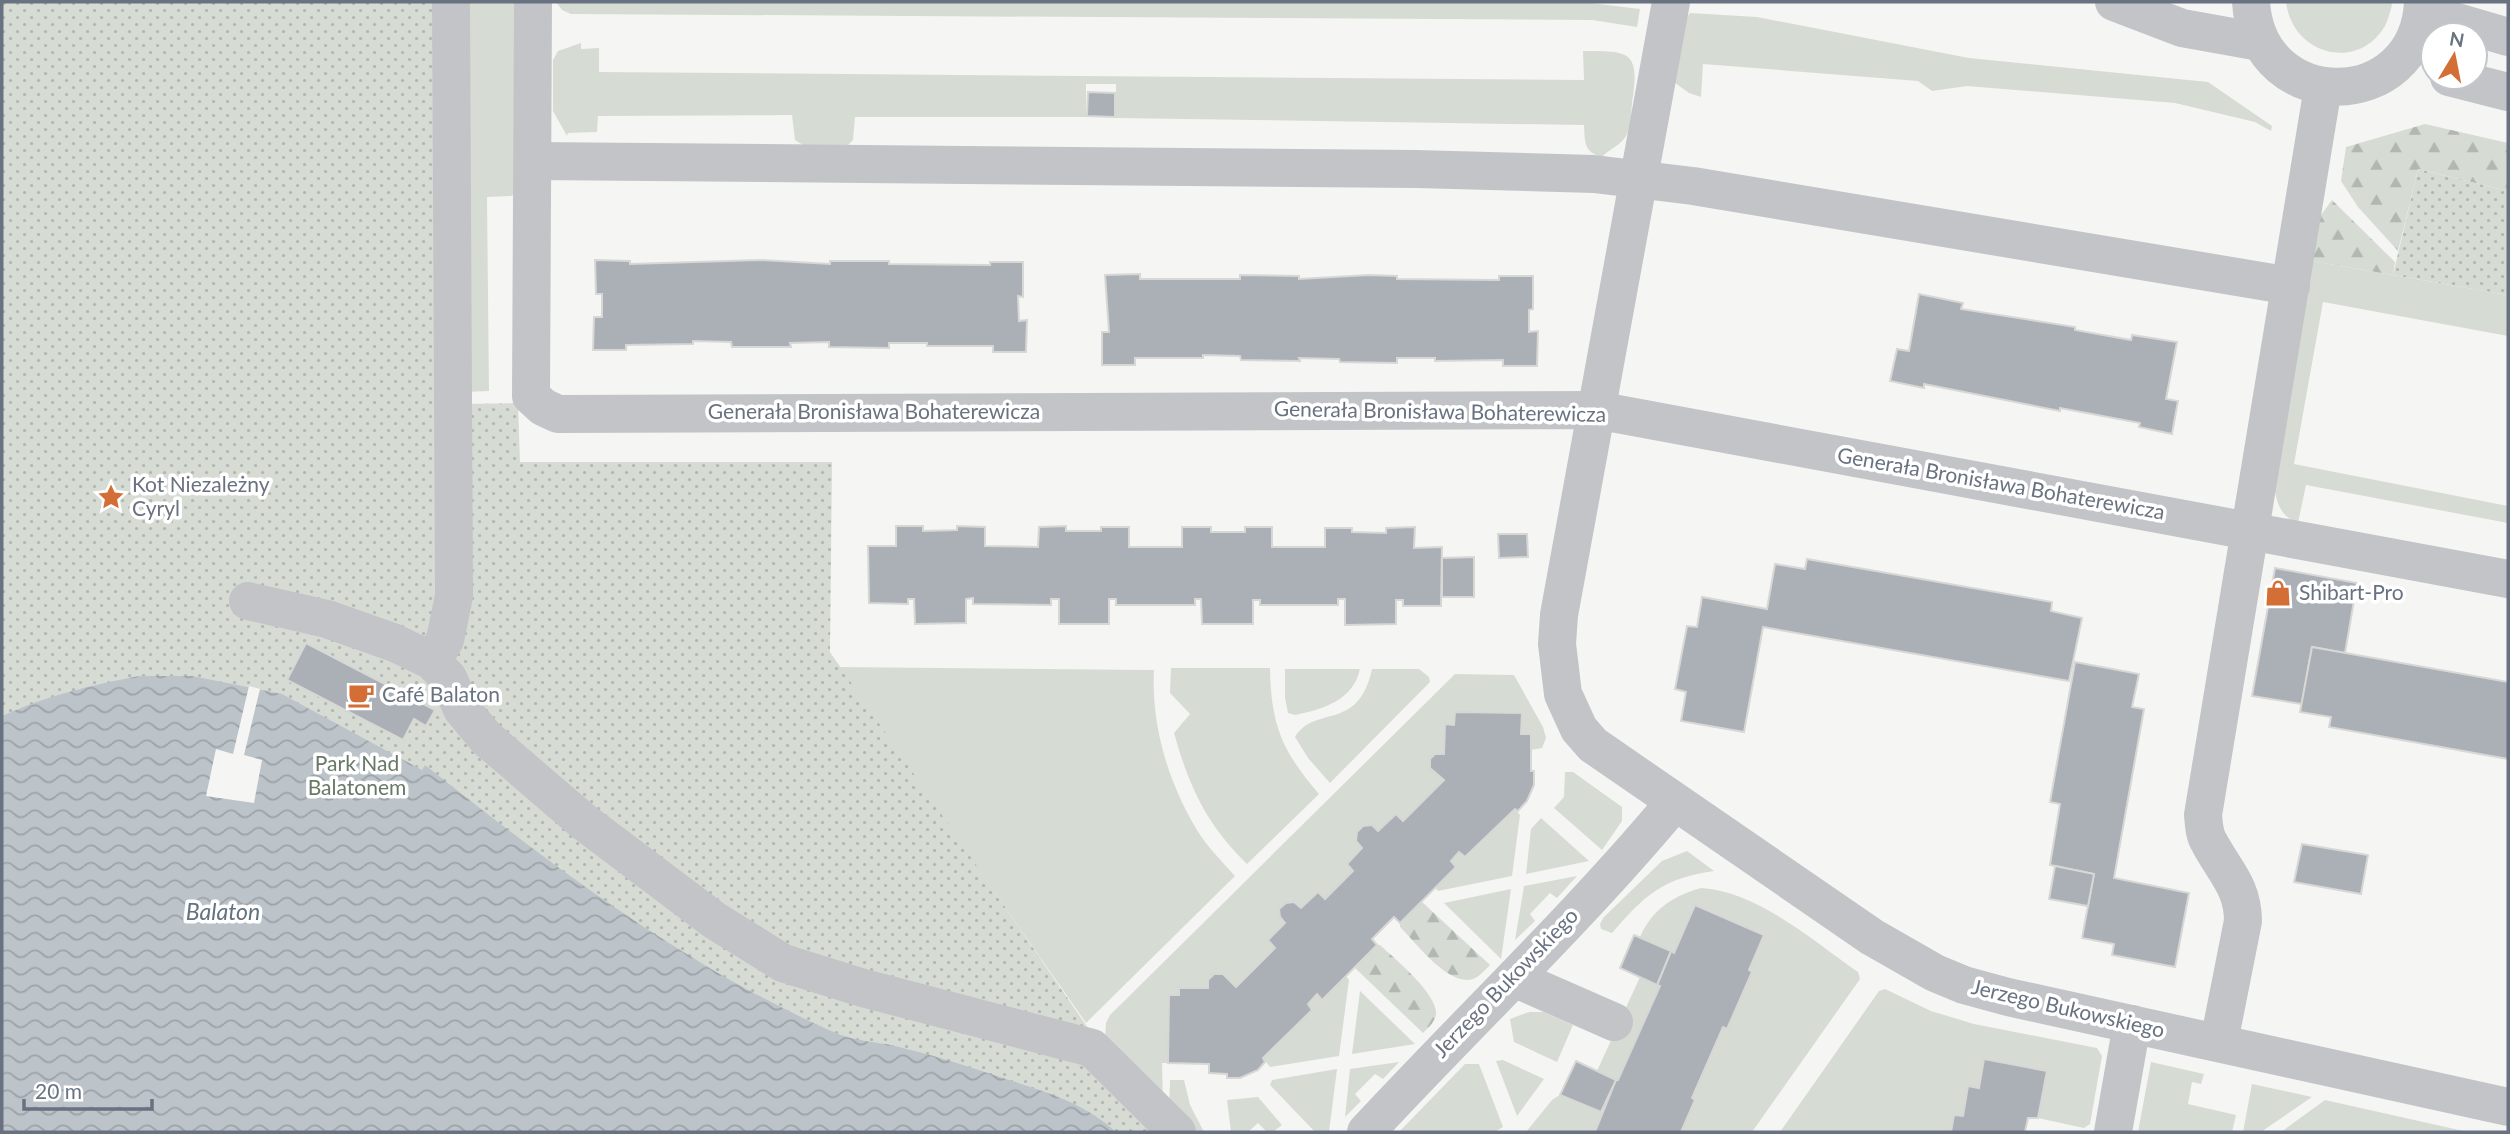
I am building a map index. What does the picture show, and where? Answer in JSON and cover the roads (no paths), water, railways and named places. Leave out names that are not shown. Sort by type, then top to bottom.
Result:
[{"type":"street","points":[[432,661],[445,640],[454,596],[451,2]]},
{"type":"street","points":[[533,2],[533,161],[1364,168],[1594,174],[1637,178],[2291,286]]},
{"type":"street","name":"Jerzego Bukowskiego","points":[[1671,2],[1559,615],[1557,644],[1563,694],[1579,729],[1593,745],[1674,803],[1872,937],[1935,973],[1964,985],[2508,1107]]},
{"type":"street","points":[[2114,2],[2182,28],[2260,42]]},
{"type":"street","points":[[2251,2],[2252,20],[2260,42],[2274,61],[2293,76],[2323,87],[2339,88],[2363,84],[2382,75],[2416,67],[2412,45],[2420,25],[2423,3],[2450,20],[2508,37]]},
{"type":"street","points":[[2219,1042],[2243,921],[2243,906],[2239,891],[2207,840],[2203,815],[2323,87]]},
{"type":"street","points":[[2489,87],[2508,92]]},
{"type":"street","name":"Generała Bronisława Bohaterewicza","points":[[533,161],[531,396],[543,407],[558,414],[1595,410],[2508,579]]},
{"type":"street","points":[[248,601],[327,619],[395,643],[432,661],[448,678],[462,709],[486,738],[584,822],[714,920],[783,963],[863,988],[1092,1048],[1177,1132]]},
{"type":"street","name":"Jerzego Bukowskiego","points":[[1366,1132],[1514,978],[1674,803]]},
{"type":"street","points":[[1514,978],[1614,1022]]},
{"type":"street","points":[[2113,1132],[2132,1024]]},
{"type":"water","name":"Balaton","points":[[139,676],[192,676],[282,694],[422,770],[425,765],[623,913],[729,979],[783,1008],[838,1034],[921,1053],[1044,1092],[1075,1104],[1116,1132],[2,1132],[2,716],[69,692]]},
{"type":"place","name":"Kot Niezależny Cyryl","points":[[111,497]]},
{"type":"place","name":"Shibart-Pro","points":[[2278,593]]},
{"type":"place","name":"Café Balaton","points":[[361,695]]},
{"type":"park label","name":"Park Nad Balatonem","points":[[357,776]]}]
